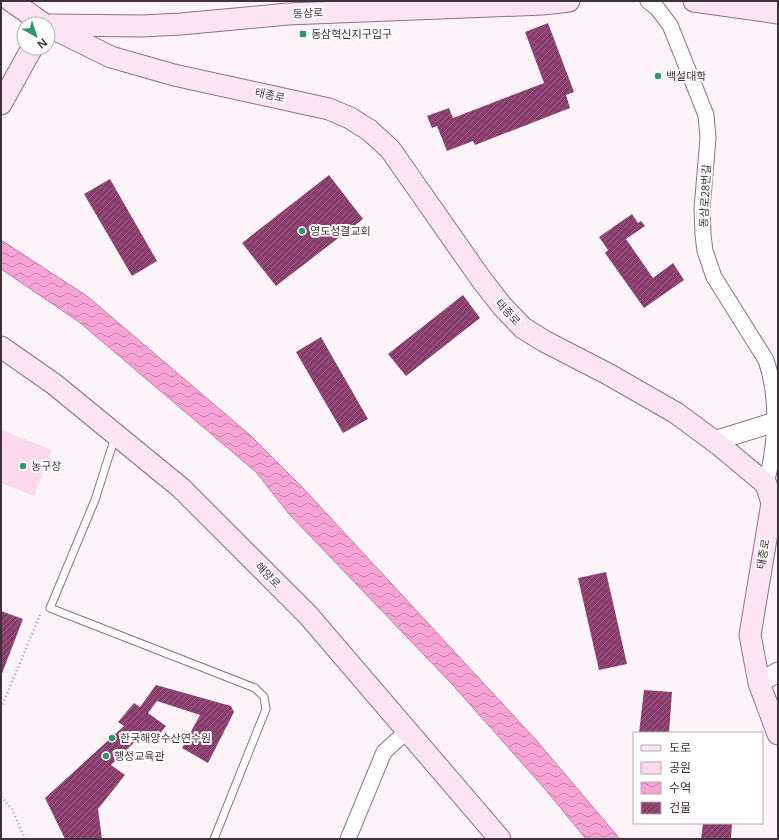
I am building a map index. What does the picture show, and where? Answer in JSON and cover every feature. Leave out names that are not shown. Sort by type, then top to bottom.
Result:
[{"type":"main road","points":[[11,1],[33,16]]},
{"type":"main road","name":"동삼로","points":[[56,26],[142,26],[181,24],[288,14],[543,4],[569,1]]},
{"type":"main road","points":[[694,1],[738,4],[778,13]]},
{"type":"main road","name":"태종로","points":[[56,30],[111,57],[174,74],[329,109],[350,118],[369,130],[390,149],[481,279],[502,306],[523,328],[544,341],[608,374],[676,414],[772,481],[772,503],[750,635],[759,683],[778,734]]},
{"type":"main road","points":[[1,104],[28,56]]},
{"type":"main road","name":"해양로","points":[[1,347],[54,384],[181,488],[308,615],[500,839]]},
{"type":"street","name":"동삼로28번길","points":[[648,1],[657,8],[670,25],[706,115],[708,138],[702,209],[705,251],[714,277],[766,360],[772,374],[776,396],[772,481]]},
{"type":"street","points":[[714,441],[775,422]]},
{"type":"street","points":[[759,683],[778,672]]},
{"type":"street","points":[[348,839],[384,752],[407,731]]},
{"type":"lane","points":[[116,435],[95,500],[50,608],[255,688],[264,697],[266,709],[214,839]]},
{"type":"path","points":[[1,708],[40,615]]},
{"type":"path","points":[[1,797],[12,809],[25,839]]},
{"type":"green space","name":"농구장","points":[[1,430],[52,450],[34,496],[1,483]]},
{"type":"water","points":[[1,240],[87,296],[250,435],[304,489],[537,741],[620,839],[586,839],[545,789],[450,682],[289,514],[256,472],[79,322],[1,269]]},
{"type":"building","points":[[548,23],[574,92],[566,95],[570,108],[475,145],[473,141],[447,151],[437,126],[432,128],[427,116],[449,108],[453,118],[544,83],[525,32]]},
{"type":"building","name":"영도성결교회","points":[[329,175],[363,219],[276,286],[242,243]]},
{"type":"building","points":[[110,179],[157,261],[132,276],[84,194]]},
{"type":"building","points":[[632,214],[638,223],[641,221],[645,226],[626,239],[653,278],[673,263],[684,280],[644,308],[605,253],[608,250],[599,237]]},
{"type":"building","points":[[463,295],[480,318],[406,376],[388,354]]},
{"type":"building","points":[[321,337],[368,419],[343,433],[296,352]]},
{"type":"building","points":[[606,572],[627,664],[599,670],[578,578]]},
{"type":"building","points":[[1,611],[23,619],[1,676]]},
{"type":"building","name":"행정교육관","points":[[156,685],[231,706],[234,712],[208,763],[182,748],[200,715],[157,701],[148,713],[166,726],[151,744],[140,737],[111,765],[125,775],[98,809],[102,839],[65,839],[45,798],[124,726],[118,722],[134,703],[140,707]]},
{"type":"building","points":[[644,690],[672,692],[669,732],[639,732]]},
{"type":"building","points":[[703,824],[732,824],[731,839],[701,839]]},
{"type":"place","name":"동삼혁신지구입구","points":[[303,34]]},
{"type":"place","name":"백설대학","points":[[658,76]]},
{"type":"place","name":"영도성결교회","points":[[302,231]]},
{"type":"place","name":"농구장","points":[[23,466]]},
{"type":"place","name":"한국해양수산연수원","points":[[112,738]]},
{"type":"place","name":"행정교육관","points":[[106,756]]}]
